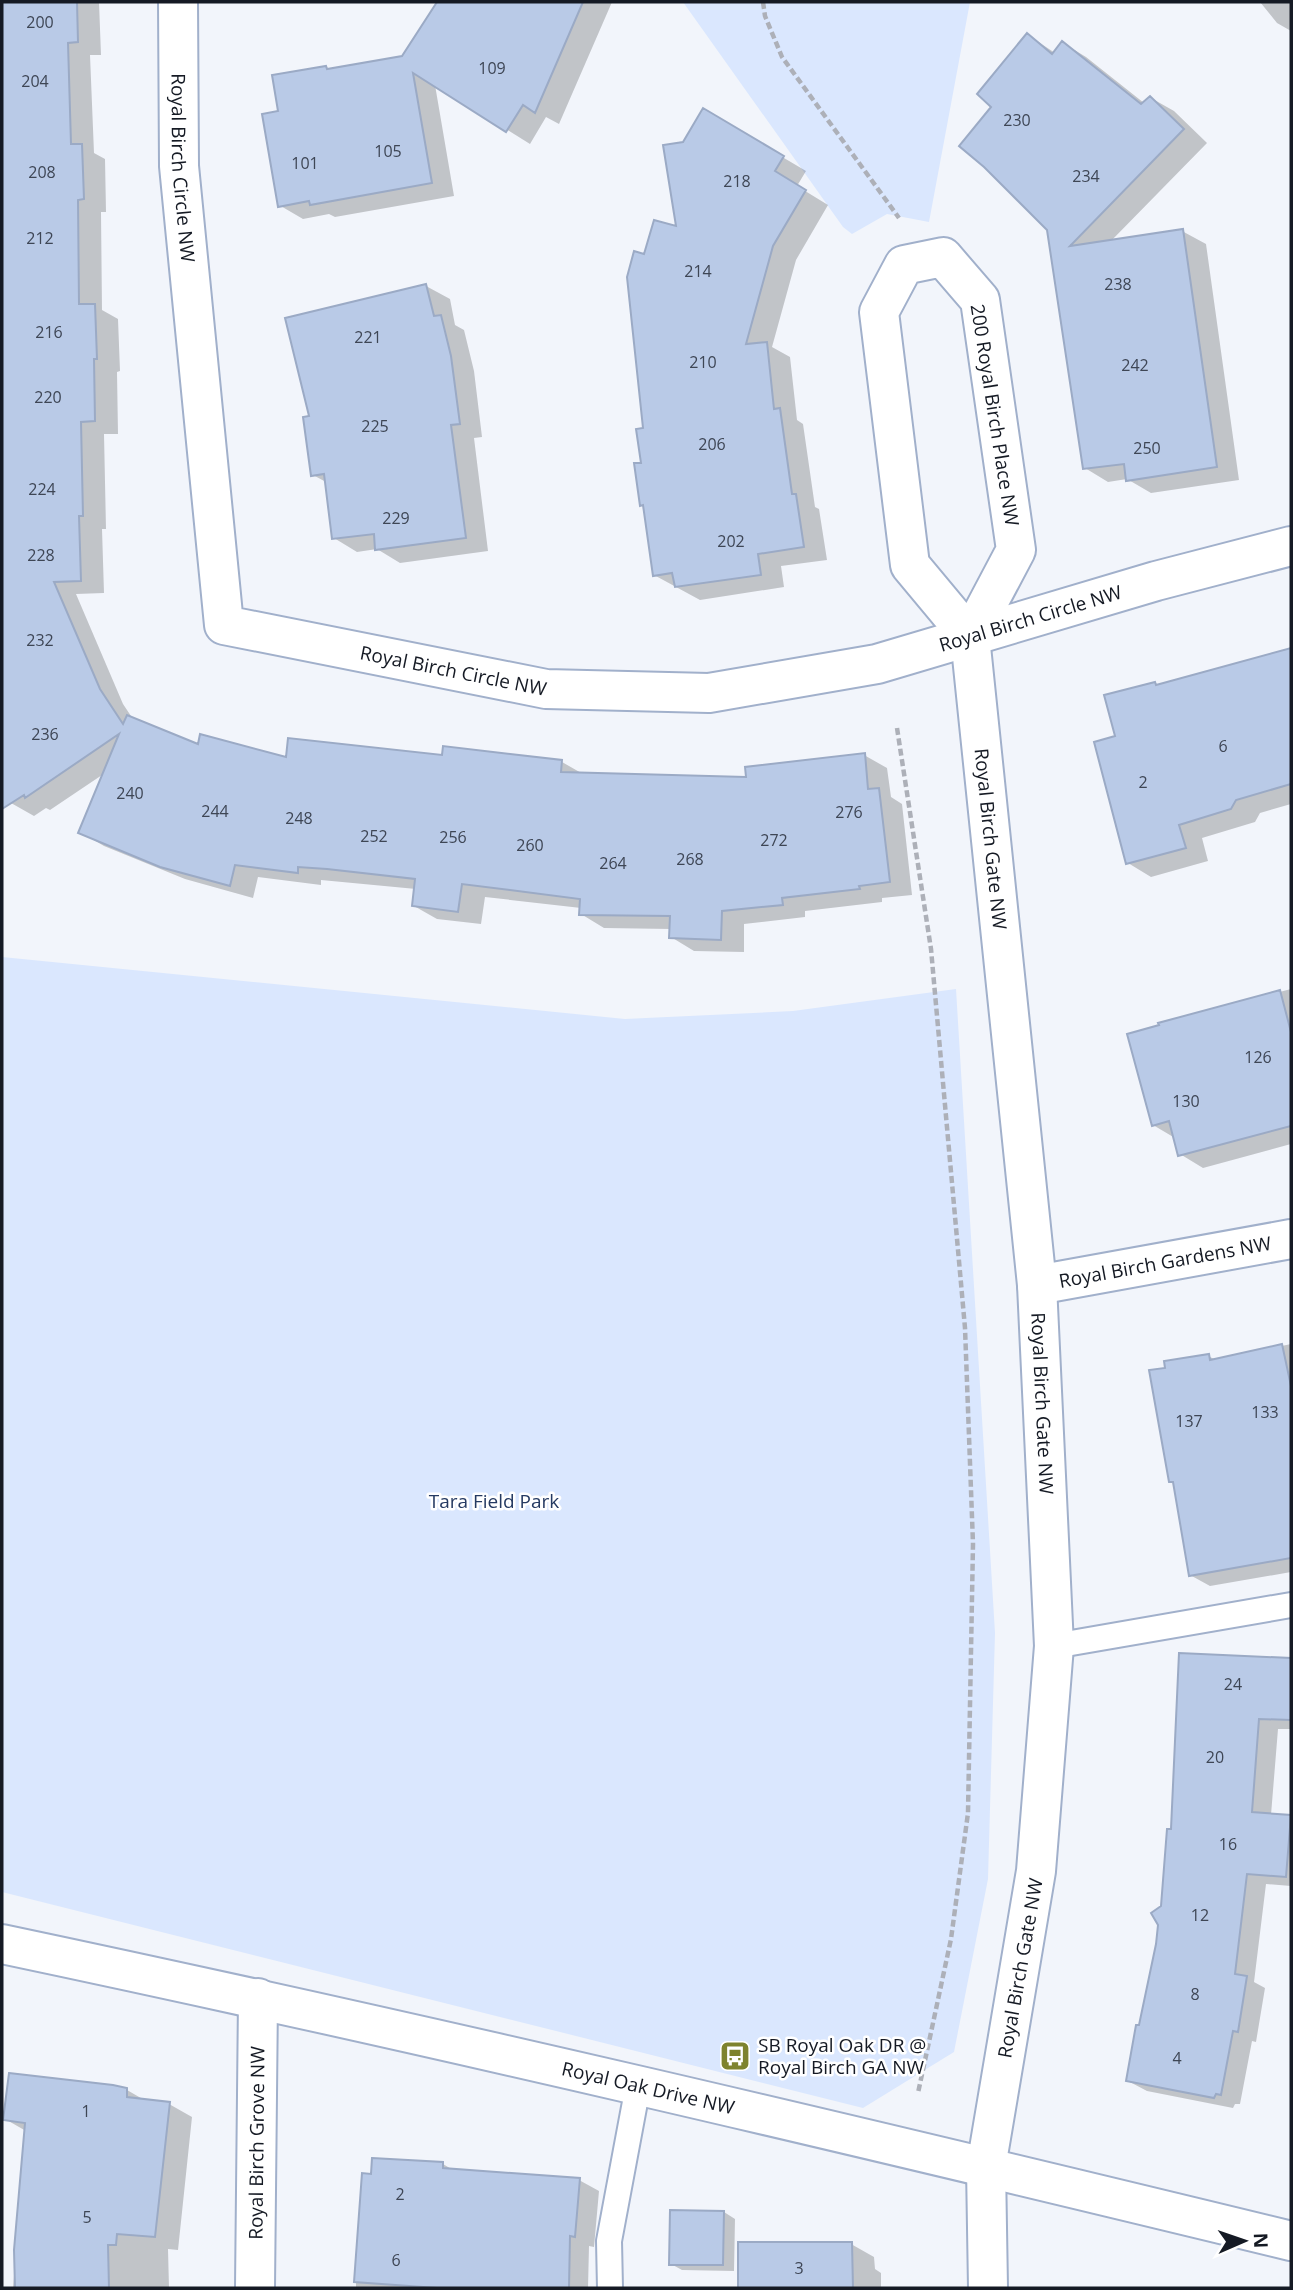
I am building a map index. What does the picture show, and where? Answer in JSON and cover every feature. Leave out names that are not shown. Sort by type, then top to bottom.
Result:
[{"type":"street","name":"Royal Birch Circle NW","points":[[178,2],[178,166],[224,625],[546,689],[709,693],[877,664],[1156,580],[1291,546]]},
{"type":"street","name":"200 Royal Birch Place NW","points":[[921,262],[943,257],[979,300],[1016,550],[970,637]]},
{"type":"street","points":[[921,262],[904,265],[878,312],[909,552],[911,565],[970,637]]},
{"type":"street","name":"Royal Birch Gate NW","points":[[970,637],[1037,1285],[1054,1646],[1036,1871],[986,2167],[988,2288]]},
{"type":"street","name":"Royal Birch Gardens NW","points":[[1037,1285],[1291,1239]]},
{"type":"street","name":"Royal Oak Drive NW","points":[[2,1944],[258,1998],[986,2167],[1291,2241]]},
{"type":"street","name":"Royal Birch Grove NW","points":[[255,2288],[258,1998]]},
{"type":"lane","points":[[1054,1646],[1291,1605]]},
{"type":"lane","points":[[610,2288],[609,2241],[638,2086]]},
{"type":"path","points":[[763,2],[765,16],[782,57],[903,223],[921,262]]},
{"type":"path","points":[[897,728],[931,949],[965,1328],[973,1544],[968,1813],[951,1939],[918,2093]]},
{"type":"green space","points":[[683,2],[970,2],[929,222],[887,214],[852,234],[843,227]]},
{"type":"green space","name":"Tara Field Park","points":[[2,957],[625,1019],[793,1011],[956,989],[995,1633],[988,1879],[954,2052],[863,2108],[2,1892]]},
{"type":"building","points":[[2,2],[77,2],[78,42],[68,43],[71,144],[82,144],[84,199],[78,200],[79,304],[95,304],[95,421],[81,422],[81,581],[54,582],[100,689],[123,724],[127,715],[198,744],[200,734],[286,757],[288,738],[442,755],[443,746],[562,760],[561,772],[746,777],[745,767],[865,753],[868,789],[879,788],[890,882],[859,886],[860,889],[782,898],[783,905],[722,911],[721,940],[669,938],[670,916],[579,915],[580,899],[462,884],[458,912],[412,906],[415,879],[327,869],[298,867],[298,873],[235,865],[230,886],[160,867],[78,833],[119,734],[25,798],[24,795],[2,809]]},
{"type":"building","points":[[437,2],[583,2],[535,113],[523,105],[506,132],[413,73],[432,183],[310,205],[309,201],[278,207],[262,114],[278,111],[272,75],[402,56]]},
{"type":"building","points":[[1027,33],[1052,54],[1062,41],[1141,104],[1150,96],[1184,129],[1070,246],[1183,229],[1217,467],[1126,481],[1124,464],[1083,469],[1047,230],[959,146],[991,107],[977,94]]},
{"type":"building","points":[[703,108],[784,156],[775,171],[806,190],[773,246],[746,344],[767,342],[774,409],[780,408],[792,494],[796,494],[804,547],[758,554],[761,575],[675,587],[672,573],[653,576],[643,505],[640,506],[634,463],[641,463],[636,429],[643,428],[627,277],[634,251],[644,254],[654,220],[676,226],[663,145],[683,142]]},
{"type":"building","points":[[426,284],[434,316],[441,315],[451,356],[460,424],[451,425],[466,538],[375,550],[374,534],[332,539],[324,474],[311,476],[303,417],[309,416],[285,318]]},
{"type":"building","points":[[1291,648],[1291,784],[1236,800],[1231,809],[1179,825],[1186,848],[1126,864],[1094,742],[1115,736],[1104,695],[1155,682],[1156,685]]},
{"type":"building","points":[[1280,990],[1291,1032],[1291,1126],[1178,1156],[1169,1121],[1152,1126],[1127,1034]]},
{"type":"building","points":[[1282,1344],[1291,1386],[1291,1558],[1189,1576],[1173,1482],[1169,1482],[1149,1370],[1165,1368],[1164,1361],[1209,1354],[1210,1360]]},
{"type":"building","points":[[1179,1653],[1291,1658],[1291,1720],[1259,1719],[1252,1812],[1291,1815],[1286,1877],[1247,1874],[1235,1974],[1247,1976],[1238,2032],[1233,2031],[1221,2095],[1216,2094],[1214,2098],[1126,2081],[1136,2025],[1139,2025],[1156,1944],[1158,1925],[1151,1913],[1161,1906],[1167,1829],[1171,1829]]},
{"type":"building","points":[[9,2073],[113,2085],[127,2088],[127,2097],[170,2102],[155,2237],[117,2234],[116,2245],[108,2245],[109,2288],[15,2288],[14,2250],[25,2123],[3,2120]]},
{"type":"building","points":[[372,2158],[443,2162],[443,2168],[580,2178],[575,2237],[570,2236],[569,2288],[437,2288],[354,2282],[362,2173],[371,2174]]},
{"type":"building","points":[[670,2210],[724,2211],[723,2265],[669,2265]]},
{"type":"building","points":[[738,2242],[852,2242],[853,2288],[738,2288]]},
{"type":"place","name":"SB Royal Oak DR @ Royal Birch GA NW","points":[[735,2056]]}]
